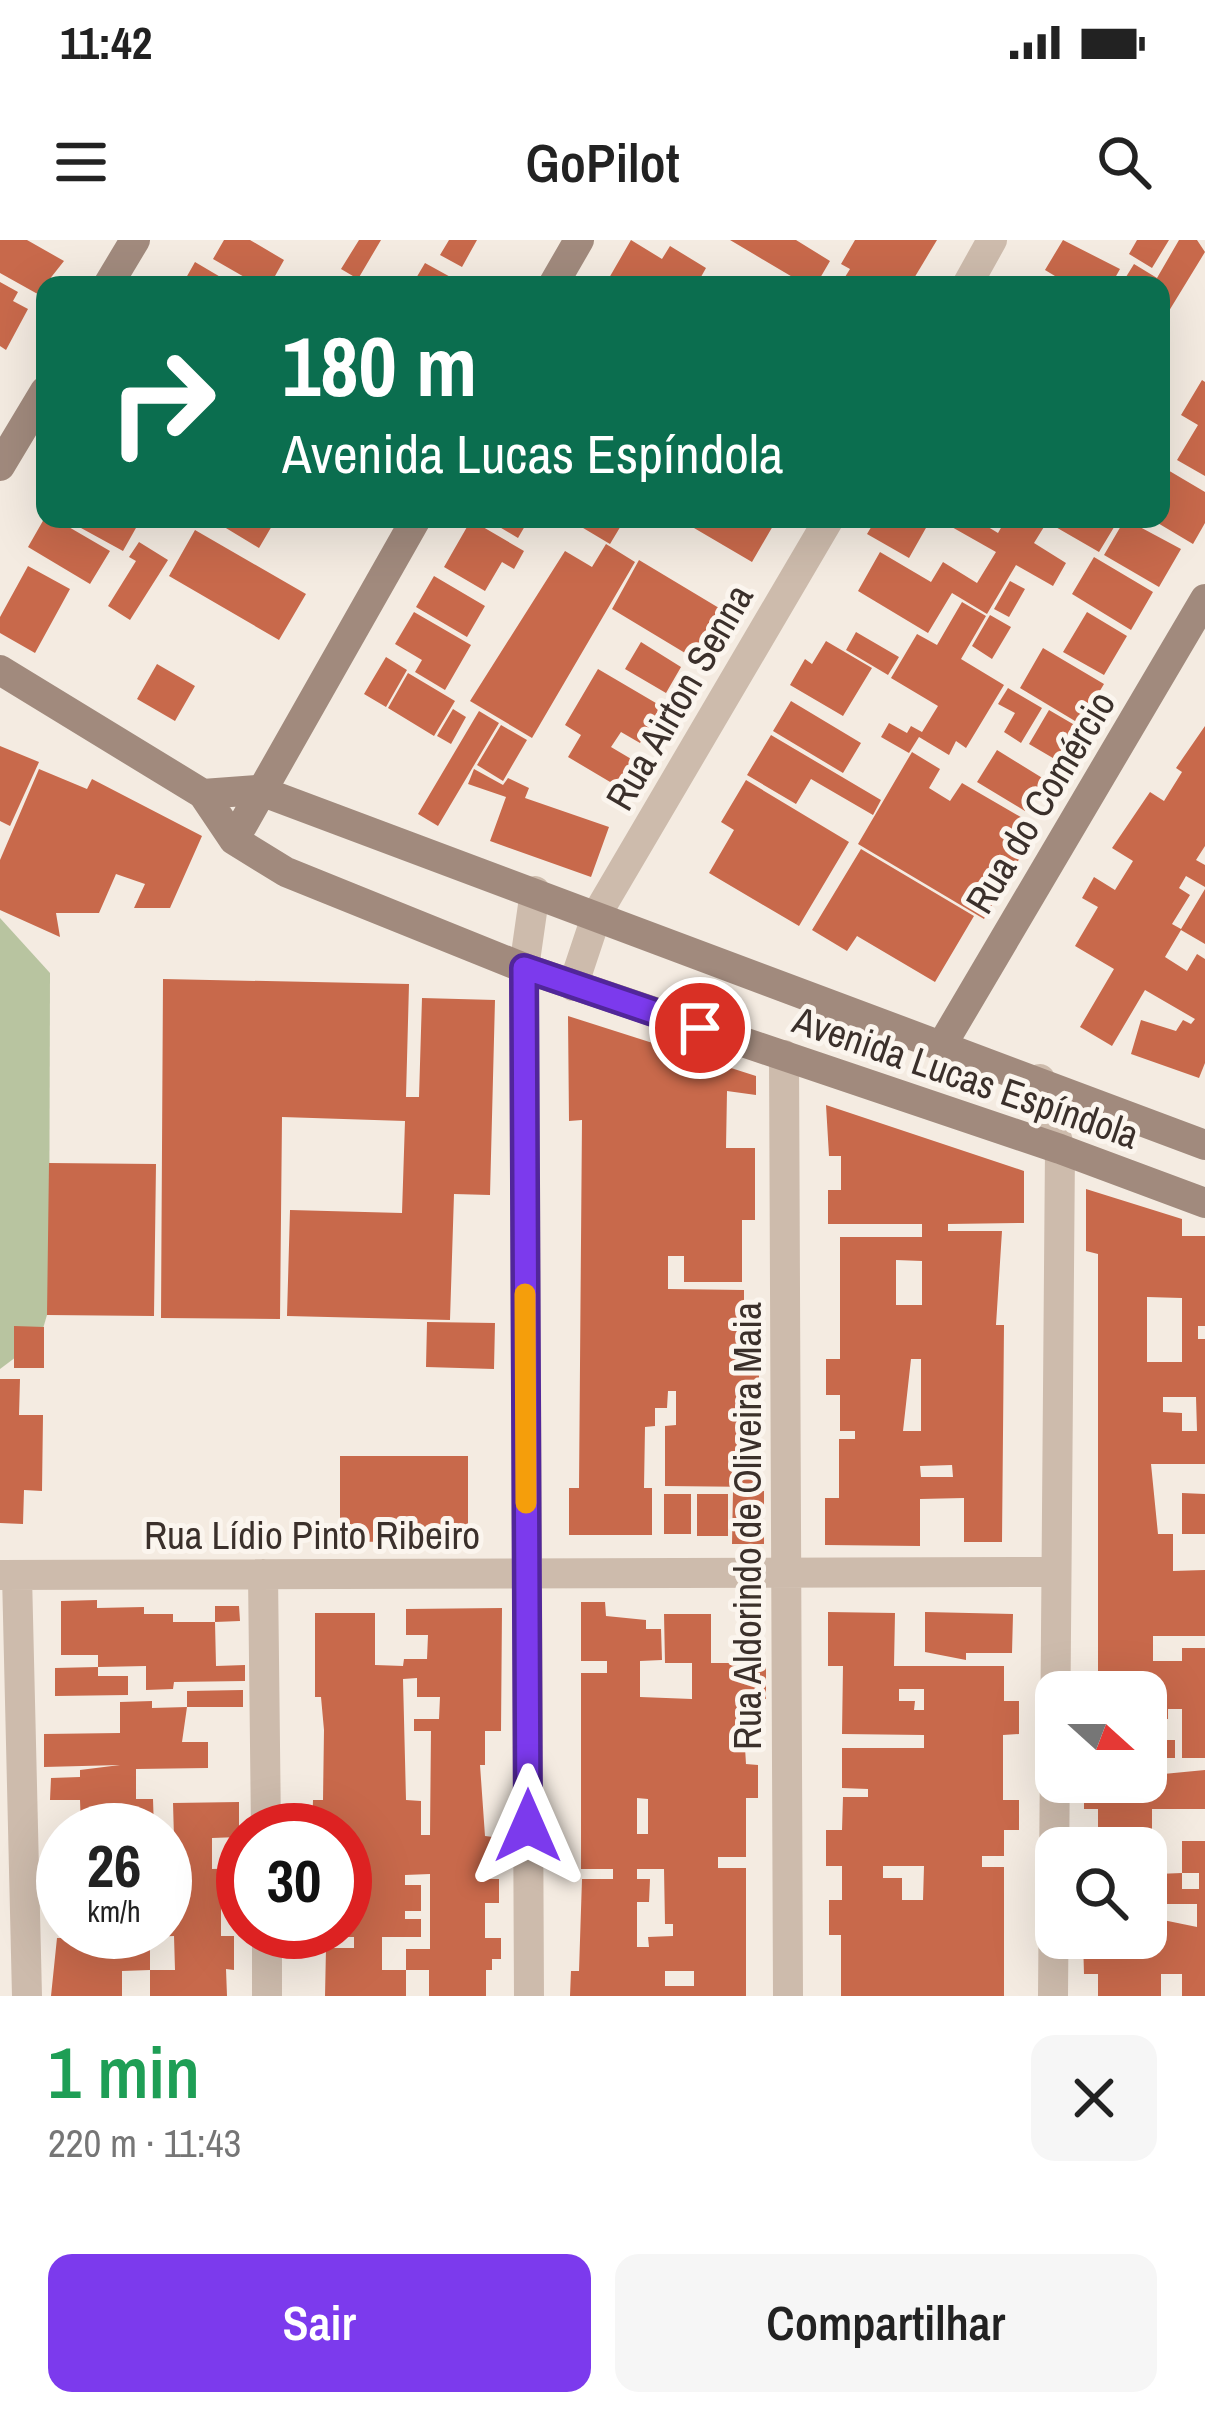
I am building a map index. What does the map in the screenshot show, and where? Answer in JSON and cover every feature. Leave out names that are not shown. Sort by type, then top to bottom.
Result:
[{"type":"street","points":[[113,276],[135,240]]},
{"type":"street","points":[[558,276],[579,240]]},
{"type":"street","points":[[972,276],[992,240]]},
{"type":"street","points":[[0,466],[36,406]]},
{"type":"street","points":[[0,670],[203,794],[234,840],[411,528]]},
{"type":"street","name":"Rua Airton Senna","points":[[574,986],[597,914],[824,528]]},
{"type":"street","name":"Rua do Comércio","points":[[942,1045],[1205,599]]},
{"type":"street","points":[[203,794],[259,790]]},
{"type":"street","name":"Avenida Lucas Espíndola","points":[[259,790],[1040,1079],[1205,1145]]},
{"type":"street","name":"Avenida Lucas Espíndola","points":[[234,840],[286,872],[524,968],[1060,1149],[1205,1204]]},
{"type":"street","points":[[529,1996],[524,968],[535,891]]},
{"type":"street","name":"Rua Aldorindo de Oliveira Maia","points":[[784,1055],[788,1996]]},
{"type":"street","points":[[1040,1079],[1060,1149],[1053,1996]]},
{"type":"street","name":"Rua Lídio Pinto Ribeiro","points":[[9,1575],[1056,1572]]},
{"type":"street","points":[[263,1574],[266,1803]]},
{"type":"street","points":[[9,1575],[27,1996]]},
{"type":"street","points":[[267,1959],[267,1996]]},
{"type":"green space","points":[[0,918],[50,973],[49,1308],[40,1339],[0,1369]]},
{"type":"building","points":[[0,240],[27,240],[64,261],[52,276],[36,276],[36,293],[0,273]]},
{"type":"building","points":[[224,240],[250,240],[284,260],[275,276],[242,276],[213,259]]},
{"type":"building","points":[[359,240],[381,240],[360,276],[341,269]]},
{"type":"building","points":[[449,240],[477,240],[462,267],[440,255]]},
{"type":"building","points":[[631,240],[662,259],[670,246],[706,268],[702,276],[610,276]]},
{"type":"building","points":[[730,240],[796,240],[830,261],[821,276],[791,276]]},
{"type":"building","points":[[855,240],[937,240],[915,276],[846,276],[850,269],[841,264]]},
{"type":"building","points":[[1063,240],[1120,269],[1116,276],[1055,276],[1045,270]]},
{"type":"building","points":[[1137,240],[1169,240],[1152,268],[1129,254]]},
{"type":"building","points":[[1179,240],[1197,240],[1205,252],[1170,309],[1170,276],[1158,276]]},
{"type":"building","points":[[195,262],[219,276],[187,276]]},
{"type":"building","points":[[425,263],[449,276],[417,276]]},
{"type":"building","points":[[1134,264],[1154,276],[1127,276]]},
{"type":"building","points":[[0,282],[18,292],[13,301],[28,309],[6,350],[0,346]]},
{"type":"building","points":[[1202,380],[1205,476],[1177,460],[1198,425],[1181,415]]},
{"type":"building","points":[[1170,471],[1205,492],[1205,523],[1193,544],[1166,528],[1170,528]]},
{"type":"building","points":[[39,528],[70,528],[110,551],[90,584],[28,547]]},
{"type":"building","points":[[81,528],[136,528],[123,551]]},
{"type":"building","points":[[226,528],[271,528],[259,548]]},
{"type":"building","points":[[466,528],[485,528],[524,551],[514,569],[502,562],[485,591],[444,567]]},
{"type":"building","points":[[501,528],[524,528],[518,538]]},
{"type":"building","points":[[583,528],[620,528],[610,544]]},
{"type":"building","points":[[694,528],[772,528],[752,562]]},
{"type":"building","points":[[871,528],[926,528],[909,558],[867,534]]},
{"type":"building","points":[[954,528],[990,528],[998,533],[1001,528],[1043,528],[1034,543],[1066,563],[1053,586],[1016,565],[987,614],[952,593],[928,633],[858,591],[880,552],[931,582],[943,562],[977,583],[996,552]]},
{"type":"building","points":[[1057,528],[1114,528],[1099,552]]},
{"type":"building","points":[[1120,528],[1142,528],[1181,549],[1159,587],[1104,555]]},
{"type":"building","points":[[195,530],[306,594],[279,640],[169,576]]},
{"type":"building","points":[[139,542],[168,560],[130,620],[108,606],[136,561],[129,557]]},
{"type":"building","points":[[606,544],[635,562],[532,738],[470,701],[565,551],[592,567]]},
{"type":"building","points":[[1094,557],[1153,592],[1131,630],[1072,594]]},
{"type":"building","points":[[639,560],[724,611],[695,659],[612,609]]},
{"type":"building","points":[[28,566],[70,589],[35,653],[0,633],[0,617]]},
{"type":"building","points":[[434,576],[485,606],[467,637],[416,607]]},
{"type":"building","points":[[1010,581],[1025,589],[1009,617],[994,609]]},
{"type":"building","points":[[962,602],[986,616],[961,659],[1004,685],[966,748],[956,741],[949,755],[919,737],[909,753],[881,737],[889,723],[907,733],[911,726],[922,732],[938,706],[891,678],[917,634],[937,645]]},
{"type":"building","points":[[414,612],[471,645],[445,690],[415,672],[422,660],[395,644]]},
{"type":"building","points":[[1087,612],[1127,636],[1104,675],[1063,652]]},
{"type":"building","points":[[990,615],[1011,627],[992,659],[972,646]]},
{"type":"building","points":[[856,632],[899,657],[888,675],[846,650]]},
{"type":"building","points":[[826,641],[872,668],[843,716],[790,685],[805,659],[812,664]]},
{"type":"building","points":[[641,642],[681,667],[666,693],[625,669]]},
{"type":"building","points":[[1043,648],[1104,684],[1080,724],[1020,688]]},
{"type":"building","points":[[386,657],[407,670],[386,707],[364,694]]},
{"type":"building","points":[[157,664],[195,686],[175,721],[137,699]]},
{"type":"building","points":[[598,669],[661,706],[640,743],[621,732],[611,747],[643,766],[627,792],[568,757],[581,735],[565,725]]},
{"type":"building","points":[[408,673],[455,701],[434,736],[388,708]]},
{"type":"building","points":[[1008,688],[1042,708],[1021,743],[1004,732],[1015,713],[998,704]]},
{"type":"building","points":[[791,701],[861,743],[843,773],[773,731]]},
{"type":"building","points":[[453,709],[466,717],[451,744],[437,736]]},
{"type":"building","points":[[1049,710],[1090,734],[1070,768],[1029,744]]},
{"type":"building","points":[[479,711],[499,723],[438,826],[418,814]]},
{"type":"building","points":[[501,725],[527,740],[503,781],[477,765]]},
{"type":"building","points":[[1205,726],[1205,846],[1196,860],[1205,865],[1205,887],[1186,876],[1179,888],[1190,895],[1172,924],[1181,929],[1205,889],[1205,944],[1181,930],[1165,957],[1187,971],[1197,954],[1205,959],[1205,1063],[1199,1078],[1131,1054],[1141,1020],[1176,1031],[1183,1020],[1191,1024],[1195,1019],[1145,990],[1112,1046],[1080,1027],[1114,969],[1075,946],[1098,907],[1082,898],[1094,877],[1115,890],[1133,861],[1112,848],[1150,792],[1164,801],[1182,772],[1176,768]]},
{"type":"building","points":[[771,735],[881,800],[873,815],[811,779],[796,804],[747,775]]},
{"type":"building","points":[[0,746],[39,762],[10,826],[0,821]]},
{"type":"building","points":[[997,750],[1044,779],[1025,811],[977,782]]},
{"type":"building","points":[[912,752],[940,769],[929,788],[950,801],[962,783],[1038,827],[984,919],[858,844]]},
{"type":"building","points":[[39,769],[87,789],[92,779],[202,836],[170,908],[134,908],[145,884],[116,874],[99,913],[56,913],[60,937],[0,910],[0,860]]},
{"type":"building","points":[[474,769],[503,785],[508,778],[529,788],[525,798],[609,827],[591,877],[490,841],[506,797],[468,784]]},
{"type":"building","points":[[746,780],[849,842],[799,926],[709,873],[734,830],[721,822]]},
{"type":"building","points":[[861,849],[974,916],[935,982],[857,936],[847,951],[812,930]]},
{"type":"building","points":[[163,979],[409,984],[406,1097],[419,1097],[422,998],[495,1000],[490,1195],[454,1194],[450,1320],[287,1316],[290,1210],[402,1213],[405,1121],[282,1117],[280,1319],[161,1318]]},
{"type":"building","points":[[568,1016],[756,1076],[756,1095],[727,1091],[726,1148],[755,1148],[755,1220],[742,1220],[742,1282],[684,1282],[684,1256],[668,1256],[668,1289],[744,1290],[744,1322],[759,1322],[759,1426],[737,1426],[737,1457],[758,1457],[758,1487],[665,1486],[665,1426],[676,1425],[676,1391],[668,1391],[667,1408],[655,1408],[655,1426],[645,1427],[644,1488],[652,1488],[652,1535],[569,1535],[569,1488],[579,1488],[582,1120],[569,1121]]},
{"type":"building","points":[[826,1105],[1024,1171],[1024,1223],[948,1224],[948,1231],[1002,1231],[996,1325],[1004,1325],[1002,1542],[964,1542],[964,1498],[920,1499],[920,1546],[825,1545],[825,1498],[839,1498],[839,1439],[855,1439],[855,1431],[840,1431],[840,1395],[826,1395],[826,1359],[840,1359],[840,1237],[922,1237],[922,1224],[828,1224],[828,1190],[841,1190],[841,1156],[829,1156]],"holes":[[[896,1260],[922,1261],[922,1305],[896,1305]],[[911,1359],[921,1359],[921,1431],[903,1431]],[[952,1465],[953,1477],[921,1477],[920,1466]]]},
{"type":"building","points":[[49,1163],[156,1164],[154,1316],[47,1315]]},
{"type":"building","points":[[1086,1189],[1182,1219],[1182,1236],[1205,1236],[1205,1326],[1198,1326],[1198,1339],[1205,1339],[1205,1464],[1151,1464],[1158,1534],[1173,1534],[1173,1571],[1205,1570],[1205,1636],[1153,1636],[1153,1661],[1182,1661],[1182,1648],[1205,1648],[1205,1758],[1182,1758],[1182,1709],[1168,1709],[1167,1719],[1167,1671],[1098,1671],[1098,1254],[1086,1251]],"holes":[[[1147,1297],[1182,1298],[1182,1362],[1147,1362]],[[1163,1397],[1196,1397],[1197,1431],[1182,1431],[1182,1413],[1163,1412]]]},
{"type":"building","points":[[427,1322],[495,1323],[494,1369],[426,1367]]},
{"type":"building","points":[[14,1326],[44,1327],[44,1368],[14,1368]]},
{"type":"building","points":[[0,1379],[20,1379],[19,1415],[43,1415],[42,1491],[24,1490],[23,1524],[0,1523]]},
{"type":"building","points":[[340,1456],[468,1456],[468,1541],[340,1542]]},
{"type":"building","points":[[733,1491],[764,1491],[764,1544],[732,1544]]},
{"type":"building","points":[[1182,1493],[1205,1494],[1205,1534],[1182,1534]]},
{"type":"building","points":[[664,1494],[691,1494],[691,1534],[664,1534]]},
{"type":"building","points":[[697,1494],[728,1494],[728,1536],[697,1536]]},
{"type":"building","points":[[97,1600],[97,1608],[144,1607],[144,1614],[173,1614],[173,1622],[215,1622],[216,1666],[245,1665],[245,1681],[174,1682],[173,1689],[146,1690],[146,1666],[98,1667],[98,1655],[61,1655],[61,1601]]},
{"type":"building","points":[[581,1602],[605,1602],[606,1616],[646,1620],[646,1629],[661,1629],[662,1660],[640,1661],[640,1697],[692,1699],[692,1663],[665,1663],[664,1614],[711,1614],[711,1663],[766,1663],[766,1699],[742,1699],[746,1764],[758,1765],[758,1798],[746,1798],[746,1857],[718,1857],[718,1868],[746,1868],[746,1996],[570,1996],[571,1971],[579,1971],[582,1879],[613,1879],[613,1869],[581,1869],[581,1673],[607,1673],[607,1661],[581,1661]],"holes":[[[637,1798],[648,1799],[648,1834],[637,1834]],[[637,1869],[664,1869],[665,1924],[673,1924],[673,1936],[648,1937],[649,1947],[637,1947],[637,1902],[649,1902],[650,1879],[637,1879]],[[665,1971],[694,1971],[694,1986],[665,1986]]]},
{"type":"building","points":[[215,1606],[239,1606],[240,1621],[215,1622]]},
{"type":"building","points":[[502,1608],[501,1731],[485,1731],[485,1765],[480,1765],[485,1836],[493,1837],[492,1871],[482,1871],[482,1879],[499,1879],[499,1903],[485,1903],[485,1938],[501,1938],[501,1959],[492,1959],[492,1970],[486,1970],[486,1996],[429,1996],[429,1970],[406,1970],[406,1996],[325,1996],[326,1959],[372,1959],[372,1803],[313,1803],[323,1800],[324,1730],[321,1697],[315,1697],[315,1613],[375,1613],[375,1665],[403,1666],[404,1659],[427,1659],[428,1635],[406,1635],[406,1609]],"holes":[[[417,1678],[417,1697],[440,1697],[439,1719],[414,1719],[414,1731],[431,1731],[430,1835],[421,1835],[421,1801],[406,1800],[403,1679]],[[430,1874],[430,1949],[406,1949],[406,1970],[382,1970],[382,1937],[421,1937],[421,1919],[405,1919],[405,1911],[421,1911],[421,1885],[405,1885],[405,1875]]]},
{"type":"building","points":[[828,1612],[895,1613],[894,1666],[1004,1666],[1004,1701],[1019,1701],[1019,1734],[1003,1735],[1003,1800],[1019,1800],[1019,1830],[1004,1830],[1004,1856],[982,1856],[982,1867],[1004,1867],[1004,1996],[841,1996],[841,1935],[829,1935],[829,1900],[842,1900],[842,1866],[826,1866],[826,1830],[842,1830],[843,1797],[868,1797],[868,1789],[842,1788],[842,1748],[924,1748],[924,1735],[842,1734],[843,1666],[828,1666]],"holes":[[[899,1689],[924,1689],[924,1710],[914,1710],[915,1701],[899,1701]],[[883,1866],[924,1866],[923,1900],[902,1900],[902,1878],[883,1878]]]},
{"type":"building","points":[[925,1612],[1013,1614],[1012,1653],[966,1653],[966,1660],[925,1652]]},
{"type":"building","points":[[98,1667],[98,1676],[128,1676],[128,1695],[55,1696],[55,1668]]},
{"type":"building","points":[[243,1690],[243,1707],[187,1707],[187,1691]]},
{"type":"building","points":[[152,1701],[152,1708],[187,1707],[182,1742],[208,1742],[208,1768],[136,1769],[136,1799],[153,1799],[153,1803],[50,1800],[51,1778],[80,1777],[80,1770],[120,1765],[44,1767],[44,1734],[120,1733],[120,1702]]},
{"type":"building","points":[[1167,1740],[1175,1740],[1175,1758],[1167,1758]]},
{"type":"building","points":[[1205,1770],[1205,1809],[1152,1809],[1152,1827],[1098,1827],[1098,1809],[1084,1809],[1084,1803],[1167,1803],[1167,1774]]},
{"type":"building","points":[[239,1802],[216,1803],[216,1838],[212,1838],[216,1959],[234,1959],[234,1970],[226,1969],[227,1996],[150,1996],[150,1970],[175,1970],[175,1959],[192,1959],[192,1803],[173,1803]]},
{"type":"building","points":[[1182,1841],[1205,1841],[1205,1996],[1182,1996],[1182,1974],[1161,1974],[1161,1996],[1098,1996],[1098,1974],[1084,1974],[1084,1959],[1167,1959],[1167,1921],[1197,1927],[1197,1904],[1167,1904],[1167,1874],[1182,1873]],"holes":[[[1182,1873],[1199,1873],[1199,1889],[1182,1889]]]},
{"type":"building","points":[[55,1959],[150,1959],[150,1970],[122,1971],[122,1996],[51,1996]]},
{"type":"slow traffic","points":[[525,1294],[526,1503]]},
{"type":"route","points":[[528,1826],[524,968],[700,1028]]}]
